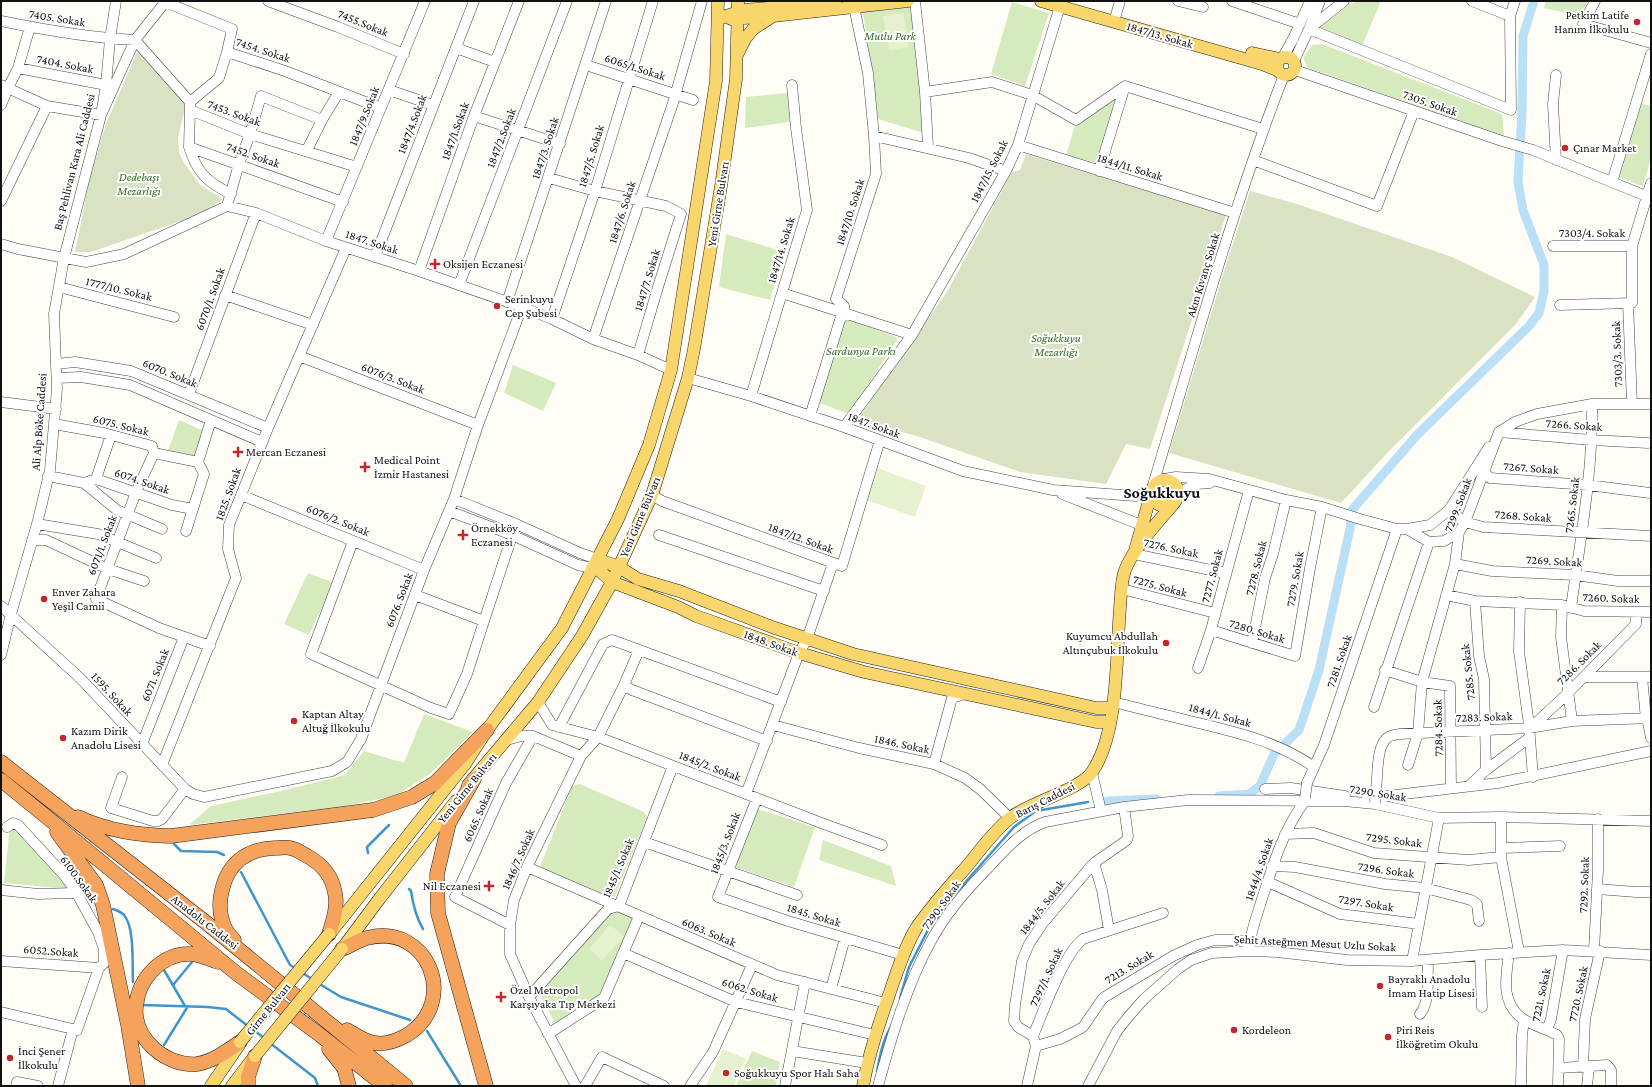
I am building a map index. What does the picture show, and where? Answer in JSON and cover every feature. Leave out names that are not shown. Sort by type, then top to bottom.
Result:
[{"type":"highway","points":[[55,805],[85,820],[114,830],[145,836],[171,836],[373,810],[412,797],[435,783],[487,730]]},
{"type":"highway","name":"Anadolu Caddesi","points":[[1,762],[254,961],[406,1086]]},
{"type":"highway","points":[[474,779],[449,823],[437,874],[438,912],[486,1086]]},
{"type":"highway","name":"Anadolu Caddesi","points":[[1,780],[236,973],[320,1035],[385,1086]]},
{"type":"highway","points":[[44,814],[96,885],[103,905],[128,1025],[138,1086]]},
{"type":"highway","points":[[254,961],[227,931],[222,921],[219,902],[223,882],[232,867],[243,856],[261,848],[291,848],[319,862],[332,879],[336,894],[336,909],[329,934]]},
{"type":"highway","points":[[329,1023],[341,1026],[374,1043],[387,1043],[400,1039],[416,1029],[431,1006],[434,998],[434,982],[430,967],[420,951],[409,943],[382,936],[367,938],[342,949]]},
{"type":"highway","points":[[236,973],[206,957],[191,954],[177,956],[160,963],[144,980],[135,1008],[138,1025],[147,1042],[160,1054],[174,1062],[198,1064],[219,1057],[240,1042]]},
{"type":"highway","points":[[320,1035],[332,1054],[344,1068],[349,1086]]},
{"type":"highway","points":[[248,1086],[248,1077],[255,1056]]},
{"type":"main road","name":"Yeni Girne Bulvarı","points":[[329,934],[466,764],[487,730],[562,628],[618,519],[649,445],[671,370],[716,81],[718,1]]},
{"type":"main road","points":[[759,1],[764,1]]},
{"type":"main road","points":[[718,19],[738,10],[794,3],[841,1]]},
{"type":"main road","points":[[738,10],[773,16],[908,1]]},
{"type":"main road","name":"1847/13. Sokak","points":[[1041,1],[1254,62],[1286,65]]},
{"type":"main road","name":"1847/13. Sokak","points":[[1071,1],[1262,56],[1286,65]]},
{"type":"main road","name":"Yeni Girne Bulvarı","points":[[255,1056],[342,949],[380,898],[474,779],[538,702],[582,636],[619,567],[652,495],[688,378],[721,186],[736,79],[738,10]]},
{"type":"main road","points":[[736,60],[745,39],[753,29],[773,16]]},
{"type":"main road","points":[[1164,479],[1172,481],[1176,485],[1176,498],[1171,505],[1162,506],[1154,501],[1152,490],[1160,480],[1164,479]]},
{"type":"main road","name":"Barış Caddesi","points":[[863,1086],[875,1035],[903,955],[924,917],[994,834],[1010,818],[1038,802],[1062,792],[1082,781],[1092,773],[1105,746],[1113,705],[1122,590],[1125,571],[1148,526],[1152,490]]},
{"type":"main road","points":[[1148,526],[1176,498]]},
{"type":"main road","name":"1848. Sokak","points":[[595,563],[619,567],[638,579],[679,591],[807,639],[864,658],[1096,708],[1113,705]]},
{"type":"main road","name":"1848. Sokak","points":[[595,563],[600,571],[612,582],[678,607],[696,616],[798,653],[864,672],[1096,722],[1110,722]]},
{"type":"main road","name":"Girne Bulvarı","points":[[211,1086],[240,1042],[329,934]]},
{"type":"main road","name":"Girne Bulvarı","points":[[232,1086],[255,1056]]},
{"type":"street","name":"Baş Pehlivan Kara Ali Caddesi","points":[[64,258],[101,115],[116,1]]},
{"type":"street","name":"7455.Sokak","points":[[268,1],[404,54]]},
{"type":"street","name":"1847/9.Sokak","points":[[326,241],[425,1]]},
{"type":"street","name":"1847/4.Sokak","points":[[375,257],[474,1]]},
{"type":"street","name":"1847/1.Sokak","points":[[420,271],[474,116],[519,1]]},
{"type":"street","name":"1847/2.Sokak","points":[[458,284],[519,130],[567,1]]},
{"type":"street","name":"1847/3. Sokak","points":[[508,302],[606,1]]},
{"type":"street","name":"1847/5. Sokak","points":[[552,319],[594,191],[653,1]]},
{"type":"street","points":[[676,93],[702,1]]},
{"type":"street","points":[[915,1],[925,92],[928,147]]},
{"type":"street","points":[[1116,14],[1120,1]]},
{"type":"street","points":[[1178,1],[1203,7]]},
{"type":"street","points":[[1232,1],[1304,26],[1511,110],[1510,16],[1515,1]]},
{"type":"street","points":[[1304,26],[1313,1]]},
{"type":"street","name":"Akın Kıvanç Sokak","points":[[1152,490],[1235,212],[1286,65],[1304,26],[1344,1]]},
{"type":"street","points":[[1472,1],[1510,16]]},
{"type":"street","points":[[1595,1],[1583,24],[1651,44]]},
{"type":"street","points":[[4,86],[47,106],[101,115],[135,40],[165,2]]},
{"type":"street","name":"7454. Sokak","points":[[165,2],[232,28],[226,52],[285,70],[381,108]]},
{"type":"street","name":"1847/15. Sokak","points":[[844,427],[912,335],[1006,171],[1018,145],[1060,6]]},
{"type":"street","name":"1847/10. Sokak","points":[[845,312],[844,306],[836,299],[876,174],[868,73],[854,7]]},
{"type":"street","name":"7405. Sokak","points":[[1,21],[110,39]]},
{"type":"street","points":[[1,105],[4,86],[18,68],[30,27]]},
{"type":"street","points":[[110,39],[135,40]]},
{"type":"street","name":"7453. Sokak","points":[[135,40],[190,106],[250,134],[307,150],[357,167]]},
{"type":"street","points":[[456,48],[495,62]]},
{"type":"street","points":[[226,52],[219,78],[190,106],[189,147],[204,178],[216,187],[231,194]]},
{"type":"street","points":[[1612,182],[1651,54]]},
{"type":"street","name":"6065/1.Sokak","points":[[586,65],[629,80],[676,93],[693,100]]},
{"type":"street","name":"7305. Sokak","points":[[1286,65],[1414,111],[1533,150],[1649,197]]},
{"type":"street","name":"7404. Sokak","points":[[18,68],[106,85]]},
{"type":"street","points":[[1556,75],[1553,104],[1556,160]]},
{"type":"street","points":[[925,92],[992,82],[1032,95],[1076,120],[1125,86]]},
{"type":"street","name":"1847/14. Sokak","points":[[751,396],[807,210],[792,85]]},
{"type":"street","points":[[1125,86],[1263,129]]},
{"type":"street","points":[[1099,171],[1125,86]]},
{"type":"street","points":[[389,90],[433,105]]},
{"type":"street","points":[[307,150],[322,120],[339,92]]},
{"type":"street","name":"1847/6. Sokak","points":[[593,339],[676,93]]},
{"type":"street","points":[[1,244],[18,249],[86,262],[124,254],[227,206],[261,96],[322,120]]},
{"type":"street","points":[[1,201],[47,106]]},
{"type":"street","points":[[1253,160],[1377,206],[1414,111]]},
{"type":"street","points":[[474,116],[560,144]]},
{"type":"street","points":[[874,136],[928,147],[969,158],[1006,171]]},
{"type":"street","name":"1844/11. Sokak","points":[[1018,145],[1235,212]]},
{"type":"street","name":"7452. Sokak","points":[[189,147],[343,202]]},
{"type":"street","points":[[549,178],[594,191],[639,201]]},
{"type":"street","name":"7303/3. Sokak","points":[[1560,305],[1632,303],[1632,246],[1649,197],[1651,182]]},
{"type":"street","name":"1847/7. Sokak","points":[[638,355],[682,214],[666,206],[639,201]]},
{"type":"street","name":"1847. Sokak","points":[[227,206],[256,213],[326,241],[420,271],[522,307],[552,319],[593,339],[638,355],[671,370]]},
{"type":"street","name":"6070/1. Sokak","points":[[189,394],[256,213]]},
{"type":"street","name":"7303/4. Sokak","points":[[1553,246],[1632,246]]},
{"type":"street","name":"1825. Sokak","points":[[162,765],[236,578],[228,549],[229,525],[262,442],[346,248]]},
{"type":"street","name":"Ali Alp Böke Caddesi","points":[[1,655],[11,614],[37,524],[48,476],[56,409],[57,378],[54,314],[64,258]]},
{"type":"street","name":"1777/10. Sokak","points":[[59,287],[174,317]]},
{"type":"street","points":[[782,292],[912,335]]},
{"type":"street","points":[[225,295],[313,326]]},
{"type":"street","name":"7303/3. Sokak","points":[[1628,303],[1632,404]]},
{"type":"street","name":"6076. Sokak","points":[[204,797],[332,771],[347,762],[361,739],[424,570],[454,499],[478,425],[522,307]]},
{"type":"street","points":[[810,416],[840,320],[845,312]]},
{"type":"street","name":"6076/3. Sokak","points":[[299,356],[478,425]]},
{"type":"street","name":"6070. Sokak","points":[[56,364],[75,362],[131,370],[268,428]]},
{"type":"street","points":[[57,378],[81,377],[130,385],[262,442]]},
{"type":"street","name":"1847. Sokak","points":[[688,378],[751,396],[844,427],[963,471],[1053,490],[1136,496],[1152,490]]},
{"type":"street","points":[[1402,529],[1430,525],[1449,510],[1498,433],[1515,422],[1537,414],[1592,404],[1651,404]]},
{"type":"street","name":"7265. Sokak","points":[[1572,720],[1561,637],[1566,607],[1575,575],[1582,533],[1588,485],[1592,404]]},
{"type":"street","points":[[1,405],[56,409]]},
{"type":"street","points":[[186,531],[204,474],[198,462],[210,420]]},
{"type":"street","name":"6075. Sokak","points":[[54,424],[111,435],[152,446],[154,453],[198,462]]},
{"type":"street","name":"7266. Sokak","points":[[1498,433],[1648,443]]},
{"type":"street","name":"7299. Sokak","points":[[1408,765],[1418,733],[1422,682],[1455,564],[1459,532],[1465,522],[1498,433]]},
{"type":"street","points":[[96,479],[111,435]]},
{"type":"street","name":"1847/12. Sokak","points":[[652,495],[662,501],[842,566],[880,440]]},
{"type":"street","name":"6071/1. Sokak","points":[[154,453],[136,492],[96,599],[158,628],[210,646]]},
{"type":"street","name":"7267. Sokak","points":[[1484,472],[1490,478],[1588,485],[1650,493]]},
{"type":"street","points":[[48,476],[84,483],[117,510],[162,529]]},
{"type":"street","points":[[1164,479],[1176,477],[1209,479],[1286,500],[1322,507],[1360,519],[1402,529],[1429,542],[1444,541],[1459,532]]},
{"type":"street","name":"6074. Sokak","points":[[84,483],[96,479],[172,505],[192,509]]},
{"type":"street","points":[[1176,498],[1197,484],[1208,483],[1230,485]]},
{"type":"street","name":"1847. Sokak","points":[[1053,490],[1148,526]]},
{"type":"street","name":"7277. Sokak","points":[[1198,668],[1211,630],[1249,490]]},
{"type":"street","name":"6076/2. Sokak","points":[[241,495],[424,570]]},
{"type":"street","name":"1848. Sokak","points":[[454,499],[516,524],[580,553],[595,563]]},
{"type":"street","name":"7278. Sokak","points":[[1252,643],[1265,578],[1273,554],[1286,500]]},
{"type":"street","name":"7279. Sokak","points":[[1295,656],[1322,507]]},
{"type":"street","points":[[1449,510],[1465,522]]},
{"type":"street","name":"1848. Sokak","points":[[449,511],[512,535],[578,565],[595,563]]},
{"type":"street","name":"7268. Sokak","points":[[1465,522],[1483,527],[1651,536]]},
{"type":"street","points":[[37,524],[98,534],[156,558]]},
{"type":"street","points":[[353,541],[312,654],[431,708],[449,714],[467,674],[516,524]]},
{"type":"street","name":"7281. Sokak","points":[[1305,799],[1307,783],[1324,745],[1402,529]]},
{"type":"street","points":[[659,535],[824,591]]},
{"type":"street","points":[[32,540],[46,540],[108,568],[144,581]]},
{"type":"street","points":[[1374,707],[1385,670],[1429,542]]},
{"type":"street","name":"7276. Sokak","points":[[1134,554],[1225,574]]},
{"type":"street","points":[[746,794],[773,725],[798,653],[807,639],[833,563]]},
{"type":"street","name":"7269. Sokak","points":[[1455,564],[1492,571],[1575,575],[1618,581],[1651,581]]},
{"type":"street","name":"7275. Sokak","points":[[1122,590],[1215,613]]},
{"type":"street","points":[[415,595],[484,621]]},
{"type":"street","points":[[1446,596],[1475,600]]},
{"type":"street","name":"7260. Sokak","points":[[1475,600],[1520,602],[1566,607],[1584,611],[1651,612]]},
{"type":"street","name":"7285. Sokak","points":[[1475,600],[1478,656],[1484,679],[1486,770]]},
{"type":"street","points":[[1520,602],[1519,651],[1529,730],[1533,777]]},
{"type":"street","name":"1595. Sokak","points":[[1,606],[80,678],[185,789],[193,794],[204,797]]},
{"type":"street","name":"7286. Sokak","points":[[1469,786],[1568,693],[1636,624],[1636,612]]},
{"type":"street","name":"7280. Sokak","points":[[1211,630],[1295,656]]},
{"type":"street","name":"6071. Sokak","points":[[142,744],[184,637]]},
{"type":"street","points":[[559,727],[604,644],[612,640],[781,702]]},
{"type":"street","name":"1846/7. Sokak","points":[[576,1086],[529,997],[510,954],[510,925],[514,900],[527,867],[581,756],[598,737],[624,685],[639,650]]},
{"type":"street","name":"7284. Sokak","points":[[1385,670],[1422,682],[1450,686],[1451,788]]},
{"type":"street","points":[[1584,677],[1647,677],[1648,722],[1651,738]]},
{"type":"street","points":[[624,685],[632,690],[767,741]]},
{"type":"street","points":[[934,764],[952,698],[964,694]]},
{"type":"street","name":"1845/2. Sokak","points":[[538,702],[552,725],[598,737],[882,845]]},
{"type":"street","name":"1844/1. Sokak","points":[[1113,705],[1224,729],[1264,741],[1298,756],[1314,767]]},
{"type":"street","name":"7283. Sokak","points":[[1375,804],[1380,751],[1383,742],[1388,737],[1394,735],[1485,729],[1529,730],[1572,720],[1649,718]]},
{"type":"street","name":"1846. Sokak","points":[[773,725],[859,748],[934,764],[965,778],[980,789],[1010,818]]},
{"type":"street","points":[[506,740],[522,736],[533,736],[581,756]]},
{"type":"street","name":"6065. Sokak","points":[[510,925],[455,897],[506,783],[533,736]]},
{"type":"street","points":[[1264,789],[1291,788],[1357,797],[1387,796],[1533,777],[1651,751]]},
{"type":"street","name":"1845/1. Sokak","points":[[529,997],[608,909],[619,906],[673,766]]},
{"type":"street","points":[[1092,773],[1101,811]]},
{"type":"street","points":[[122,777],[111,808],[154,821],[162,819],[185,789]]},
{"type":"street","name":"1845/3. Sokak","points":[[718,897],[757,798]]},
{"type":"street","name":"7290. Sokak","points":[[878,1086],[906,994],[931,940],[964,892],[1012,842],[1036,826],[1054,820],[1124,806],[1188,800],[1305,799],[1375,804],[1439,818],[1502,817],[1651,821]]},
{"type":"street","name":"1844/4. Sokak","points":[[1249,946],[1272,866],[1293,817],[1305,799]]},
{"type":"street","name":"1844/5. Sokak","points":[[1034,1041],[1018,1027],[1014,1021],[1022,961],[1029,944],[1043,923],[1094,863],[1127,840],[1128,836],[1124,806]]},
{"type":"street","points":[[1502,817],[1501,853],[1520,952]]},
{"type":"street","points":[[1412,961],[1439,818]]},
{"type":"street","name":"7292. Sokak","points":[[1597,951],[1598,819]]},
{"type":"street","name":"6100.Sokak","points":[[7,828],[13,823],[18,825],[64,875],[94,924],[104,949],[104,963],[99,968],[75,1030],[58,1086]]},
{"type":"street","name":"7295. Sokak","points":[[1285,834],[1314,833],[1374,853],[1469,860],[1501,853],[1560,846]]},
{"type":"street","points":[[644,842],[797,895]]},
{"type":"street","points":[[1094,863],[1102,890],[1109,930]]},
{"type":"street","name":"7296. Sokak","points":[[1272,866],[1294,868],[1385,884],[1425,888],[1472,900],[1477,904],[1479,921]]},
{"type":"street","name":"6063. Sokak","points":[[527,867],[777,975],[886,1003]]},
{"type":"street","name":"7297. Sokak","points":[[1268,882],[1340,914],[1419,924]]},
{"type":"street","points":[[1598,889],[1651,892]]},
{"type":"street","points":[[1,890],[38,894],[76,893]]},
{"type":"street","name":"1845. Sokak","points":[[718,897],[788,922],[903,955]]},
{"type":"street","name":"7297/1. Sokak","points":[[1027,1086],[1034,1041],[1063,968],[1076,945],[1083,939],[1163,914]]},
{"type":"street","points":[[548,1034],[604,998],[639,916]]},
{"type":"street","points":[[831,989],[845,938]]},
{"type":"street","name":"7213. Sokak","points":[[1034,1041],[1060,1039],[1083,1027],[1103,998],[1132,980],[1197,945],[1215,940],[1232,940],[1249,946]]},
{"type":"street","name":"Şehit Asteğmen Mesut Uzlu Sokak","points":[[1088,1086],[1118,1031],[1129,1016],[1165,980],[1191,960],[1212,953],[1232,951],[1249,946],[1277,952],[1347,960],[1412,961],[1563,950],[1651,955]]},
{"type":"street","name":"7221. Sokak","points":[[1558,1086],[1559,1038],[1557,1035],[1547,1030],[1551,1019],[1563,950]]},
{"type":"street","name":"7720. Sokak","points":[[1587,1086],[1585,1019],[1597,951]]},
{"type":"street","points":[[1509,953],[1506,979],[1507,999],[1511,1008],[1524,1020],[1547,1030]]},
{"type":"street","name":"6062. Sokak","points":[[623,954],[736,1002],[798,1018],[875,1035]]},
{"type":"street","points":[[1480,955],[1482,1007]]},
{"type":"street","points":[[1420,1014],[1425,1008],[1428,960]]},
{"type":"street","name":"6052.Sokak","points":[[1,961],[99,968]]},
{"type":"street","points":[[690,1086],[713,1052],[752,965]]},
{"type":"street","points":[[785,1086],[805,982]]},
{"type":"street","points":[[1,1012],[75,1030]]},
{"type":"street","points":[[1521,1086],[1522,1035],[1524,1020]]},
{"type":"street","points":[[792,1051],[868,1063]]},
{"type":"street","points":[[585,1086],[602,1057],[664,1086]]},
{"type":"street","points":[[1558,1068],[1607,1066],[1609,1067],[1611,1086]]},
{"type":"street","points":[[16,1086],[17,1082],[38,1086]]},
{"type":"green space","points":[[1359,1],[1381,1],[1362,46],[1317,29],[1350,4]]},
{"type":"green space","points":[[1546,1],[1588,1],[1579,16],[1544,8]]},
{"type":"green space","points":[[1012,2],[1049,13],[1025,86],[991,74]]},
{"type":"green space","name":"Mutlu Park","points":[[910,5],[927,134],[878,119],[863,12]]},
{"type":"green space","points":[[903,13],[909,47],[889,50],[883,16]]},
{"type":"green space","points":[[1322,44],[1502,114],[1504,136],[1308,68],[1303,58],[1312,45]]},
{"type":"green space","name":"Dedebaşı Mezarlığı","points":[[138,50],[186,104],[178,137],[179,153],[184,163],[200,185],[223,199],[204,213],[91,252],[75,252],[90,177],[106,124]]},
{"type":"green space","points":[[787,93],[790,122],[745,128],[746,97]]},
{"type":"green space","points":[[1117,96],[1097,163],[1066,155],[1075,125]]},
{"type":"green space","points":[[1639,103],[1651,106],[1651,158],[1643,186],[1617,177]]},
{"type":"green space","name":"Soğukkuyu Mezarlığı","points":[[1026,154],[1226,215],[1150,449],[1126,444],[1106,484],[1020,472],[917,436],[857,420],[948,290],[1012,172],[1020,170]]},
{"type":"green space","points":[[1250,191],[1297,204],[1452,257],[1535,297],[1516,324],[1388,452],[1341,503],[1169,453]]},
{"type":"green space","points":[[726,234],[784,252],[770,300],[719,287]]},
{"type":"green space","name":"Sardunya Parkı","points":[[847,318],[898,338],[849,414],[817,402]]},
{"type":"green space","points":[[513,365],[556,383],[543,411],[504,393]]},
{"type":"green space","points":[[179,420],[204,431],[198,455],[194,458],[168,451]]},
{"type":"green space","points":[[877,468],[926,486],[915,517],[866,500]]},
{"type":"green space","points":[[308,573],[334,583],[309,635],[284,624]]},
{"type":"green space","points":[[424,714],[473,732],[430,774],[397,795],[346,806],[189,825],[211,806],[345,775],[364,751],[404,763]]},
{"type":"green space","points":[[580,784],[644,812],[647,817],[615,896],[608,897],[540,867],[572,786]]},
{"type":"green space","points":[[757,809],[815,827],[794,887],[735,867]]},
{"type":"green space","points":[[10,826],[19,830],[68,889],[4,883]]},
{"type":"green space","points":[[823,840],[891,866],[896,886],[819,860]]},
{"type":"green space","points":[[613,911],[636,916],[602,995],[555,1023],[539,994]]},
{"type":"green space","points":[[610,925],[624,936],[602,961],[589,949]]},
{"type":"green space","name":"Soğukkuyu Spor Halı Saha","points":[[723,1049],[746,1059],[734,1086],[706,1086]]},
{"type":"green space","points":[[752,1051],[780,1062],[776,1086],[736,1086]]},
{"type":"waterway","points":[[1219,796],[1249,794],[1260,786],[1274,754],[1299,730],[1319,670],[1350,529],[1352,510],[1417,435],[1529,326],[1539,313],[1544,291],[1544,265],[1523,210],[1518,182],[1522,112],[1523,36],[1534,1]]},
{"type":"waterway","points":[[1107,801],[1156,799]]},
{"type":"waterway","points":[[900,998],[909,967],[928,930],[963,885],[1014,827],[1036,811],[1088,802]]},
{"type":"waterway","points":[[368,853],[367,847],[389,825]]},
{"type":"waterway","points":[[174,844],[181,851],[217,852],[224,855]]},
{"type":"waterway","points":[[241,872],[290,965],[295,968]]},
{"type":"waterway","points":[[409,889],[411,891],[414,906],[423,929]]},
{"type":"waterway","points":[[113,909],[124,915],[128,921],[132,947],[133,982]]},
{"type":"waterway","points":[[173,985],[192,962]]},
{"type":"waterway","points":[[164,970],[185,1006]]},
{"type":"waterway","points":[[301,972],[312,979]]},
{"type":"waterway","points":[[318,983],[341,997],[410,1020]]},
{"type":"waterway","points":[[142,1005],[226,1009],[249,1027]]},
{"type":"waterway","points":[[164,1045],[188,1006]]},
{"type":"waterway","points":[[877,1071],[884,1041],[892,1025]]},
{"type":"waterway","points":[[255,1031],[265,1039]]},
{"type":"waterway","points":[[427,1031],[461,1086]]},
{"type":"waterway","points":[[270,1043],[315,1078],[318,1086]]},
{"type":"place","name":"Petkim Latife Hanım İlkokulu","points":[[1637,22]]},
{"type":"place","name":"Çınar Market","points":[[1565,148]]},
{"type":"place","name":"Oksijen Eczanesi","points":[[435,264]]},
{"type":"place","name":"Serinkuyu Cep Şubesi","points":[[497,306]]},
{"type":"place","name":"Mercan Eczanesi","points":[[238,452]]},
{"type":"place","name":"Medical Point İzmir Hastanesi","points":[[365,467]]},
{"type":"place","name":"Örnekköy Eczanesi","points":[[463,535]]},
{"type":"place","name":"Enver Zahara Yeşil Camii","points":[[44,599]]},
{"type":"place","name":"Kuyumcu Abdullah Altınçubuk İlkokulu","points":[[1166,643]]},
{"type":"place","name":"Kaptan Altay Altuğ İlkokulu","points":[[294,721]]},
{"type":"place","name":"Kazım Dirik Anadolu Lisesi","points":[[63,738]]},
{"type":"place","name":"Nil Eczanesi","points":[[489,886]]},
{"type":"place","name":"Bayraklı Anadolu İmam Hatip Lisesi","points":[[1380,986]]},
{"type":"place","name":"Özel Metropol Karşıyaka Tıp Merkezi","points":[[501,997]]},
{"type":"place","name":"Kordeleon","points":[[1234,1030]]},
{"type":"place","name":"Piri Reis İlköğretim Okulu","points":[[1388,1037]]},
{"type":"place","name":"İnci Şener İlkokulu","points":[[10,1058]]},
{"type":"place","name":"Soğukkuyu Spor Halı Saha","points":[[726,1073]]},
{"type":"district","name":"Soğukkuyu","points":[[1162,492]]}]
